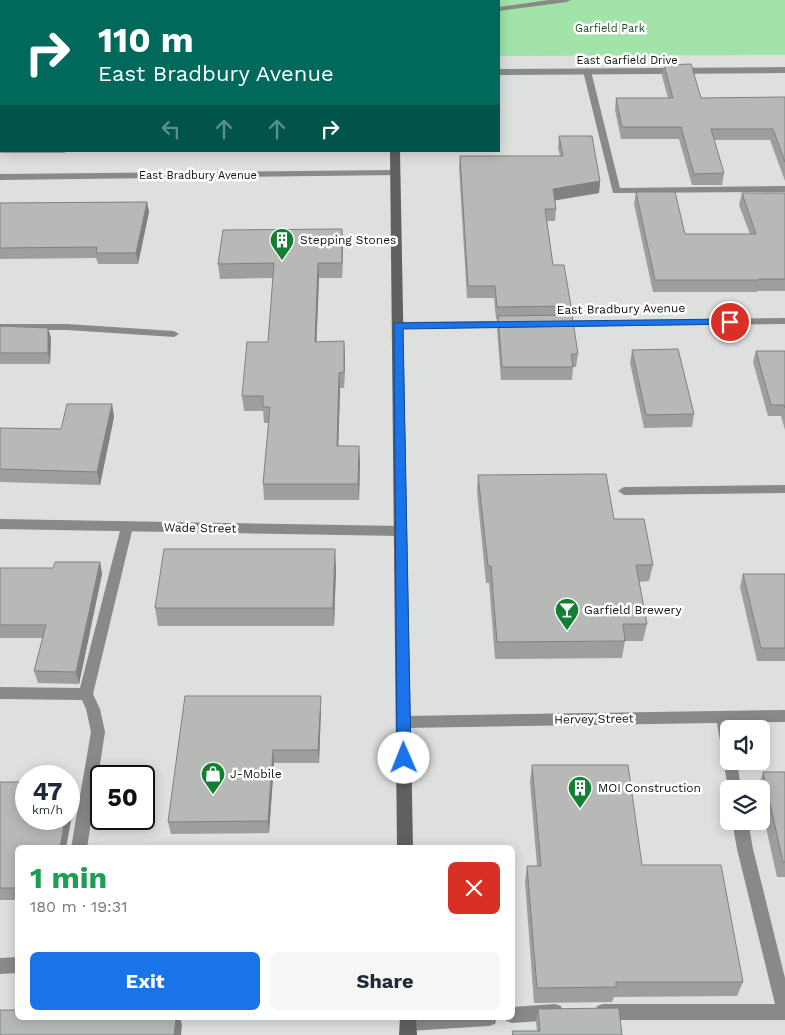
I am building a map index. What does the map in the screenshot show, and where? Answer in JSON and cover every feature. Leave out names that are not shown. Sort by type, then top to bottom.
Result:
[{"type":"main road","points":[[395,152],[405,845]]},
{"type":"street","points":[[500,0],[527,4]]},
{"type":"street","points":[[500,9],[567,0]]},
{"type":"street","name":"East Garfield Drive","points":[[500,72],[785,70]]},
{"type":"street","points":[[587,71],[616,191],[785,189]]},
{"type":"street","name":"East Bradbury Avenue","points":[[0,177],[396,174]]},
{"type":"street","name":"East Bradbury Avenue","points":[[545,324],[785,321]]},
{"type":"street","points":[[398,326],[526,324]]},
{"type":"street","points":[[0,327],[67,327],[174,334]]},
{"type":"street","points":[[624,491],[785,489]]},
{"type":"street","name":"Wade Street","points":[[0,524],[401,531]]},
{"type":"street","points":[[79,845],[98,732],[93,709],[86,694],[127,527]]},
{"type":"street","points":[[0,693],[86,694]]},
{"type":"street","name":"Hervey Street","points":[[404,722],[785,716]]},
{"type":"street","points":[[515,1015],[546,1012],[785,1011],[742,830]]},
{"type":"street","points":[[0,966],[15,966]]},
{"type":"street","points":[[408,1025],[466,1020]]},
{"type":"green space","name":"Garfield Park","points":[[500,0],[785,0],[785,55],[500,56]]},
{"type":"building","points":[[691,64],[701,98],[785,97],[785,162],[773,129],[711,129],[724,173],[694,174],[681,127],[622,127],[616,98],[673,98],[664,65]]},
{"type":"building","points":[[559,136],[592,136],[600,181],[553,189],[556,209],[545,209],[553,265],[564,265],[571,306],[497,307],[495,286],[468,286],[460,156],[563,156]]},
{"type":"building","points":[[636,192],[675,192],[685,234],[756,234],[742,193],[785,193],[785,279],[655,280]]},
{"type":"building","points":[[147,202],[136,253],[96,253],[97,247],[0,248],[0,203]]},
{"type":"building","points":[[342,229],[342,263],[318,263],[315,342],[344,341],[344,372],[339,373],[337,446],[359,446],[358,484],[263,484],[270,407],[263,407],[263,396],[242,396],[247,342],[268,342],[274,263],[218,264],[223,230]]},
{"type":"building","points":[[572,315],[578,354],[571,354],[573,367],[502,367],[498,316]]},
{"type":"building","points":[[0,326],[48,328],[48,353],[0,353]]},
{"type":"building","points":[[678,349],[694,414],[646,415],[632,350]]},
{"type":"building","points":[[756,351],[785,351],[785,408],[784,405],[771,405]]},
{"type":"building","points":[[67,404],[112,404],[97,472],[0,469],[0,428],[61,429]]},
{"type":"building","points":[[606,474],[614,519],[644,519],[653,565],[636,565],[647,624],[623,624],[625,641],[497,642],[491,566],[488,566],[478,475]]},
{"type":"building","points":[[164,549],[335,549],[333,608],[155,608]]},
{"type":"building","points":[[55,562],[100,562],[76,672],[34,671],[46,625],[0,625],[0,568],[53,568]]},
{"type":"building","points":[[743,574],[785,574],[785,648],[761,648]]},
{"type":"building","points":[[185,696],[321,696],[318,750],[273,750],[268,821],[168,822]]},
{"type":"building","points":[[532,765],[628,765],[642,865],[721,865],[743,982],[616,982],[616,987],[537,988],[527,866],[541,866]]},
{"type":"building","points":[[763,772],[785,772],[785,862],[783,862],[770,804],[770,780],[765,780]]},
{"type":"building","points":[[0,782],[15,782],[15,830],[63,830],[61,845],[15,845],[15,888],[0,888]]},
{"type":"building","points":[[619,1008],[622,1035],[513,1035],[512,1031],[540,1031],[538,1009]]},
{"type":"building","points":[[0,1010],[15,1010],[15,1020],[176,1020],[174,1035],[0,1035]]},
{"type":"place","name":"Stepping Stones","points":[[282,261]]},
{"type":"place","name":"Garfield Brewery","points":[[567,631]]},
{"type":"place","name":"J-Mobile","points":[[213,795]]},
{"type":"place","name":"MOI Construction","points":[[580,809]]},
{"type":"route","points":[[404,758],[398,326],[730,322]]}]
